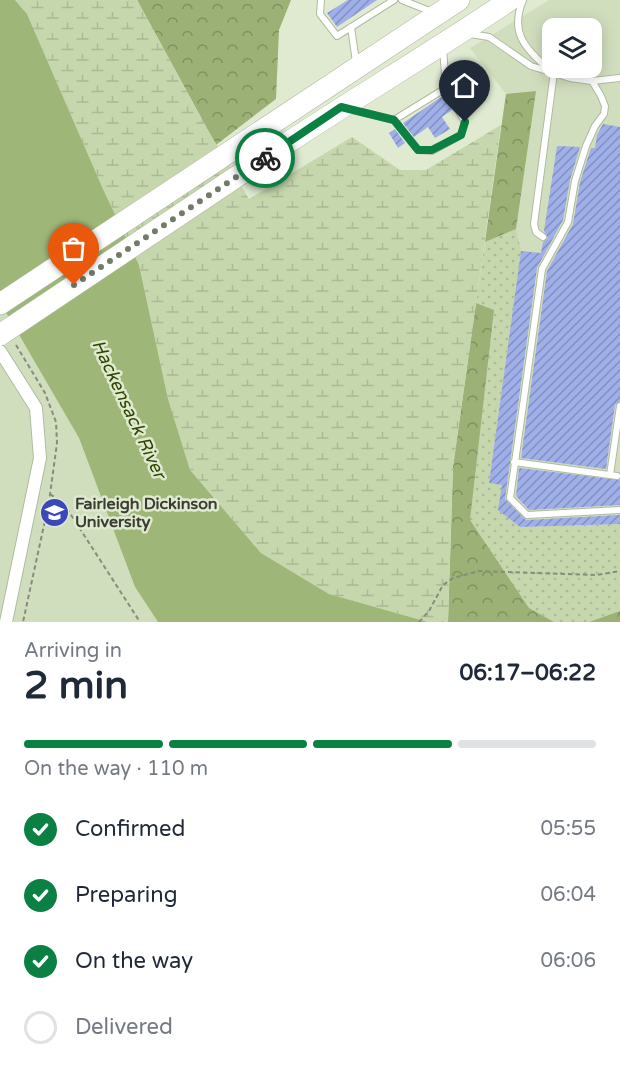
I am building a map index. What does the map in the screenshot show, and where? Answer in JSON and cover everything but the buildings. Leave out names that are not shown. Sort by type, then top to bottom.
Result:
[{"type":"highway","points":[[0,304],[459,0]]},
{"type":"highway","points":[[0,335],[341,107],[510,0]]},
{"type":"street","points":[[0,351],[36,408],[40,458],[6,622]]},
{"type":"lane","points":[[321,0],[320,14],[337,36],[393,0]]},
{"type":"lane","points":[[402,0],[438,14]]},
{"type":"lane","points":[[523,0],[519,10],[518,25],[524,46],[542,63]]},
{"type":"lane","points":[[351,27],[357,68]]},
{"type":"lane","points":[[462,32],[489,37],[531,66],[542,69]]},
{"type":"lane","points":[[341,107],[394,120],[418,150],[432,150],[461,135],[465,122],[446,88],[442,45]]},
{"type":"lane","points":[[543,237],[536,232],[534,224],[551,78]]},
{"type":"lane","points":[[570,78],[592,81],[620,78]]},
{"type":"lane","points":[[592,81],[601,96],[604,114],[585,146],[568,222],[542,269],[510,498],[527,514],[620,510]]},
{"type":"lane","points":[[394,120],[446,88]]},
{"type":"lane","points":[[514,462],[613,476],[620,406]]},
{"type":"path","points":[[50,494],[64,504],[140,622]]},
{"type":"path","points":[[419,622],[429,611],[443,585],[453,578],[479,571],[597,575],[620,571]]},
{"type":"shaded area","points":[[549,0],[620,0],[620,622],[448,622],[453,467],[506,94],[470,48]]},
{"type":"shaded area","name":"Fairleigh Dickinson University","points":[[0,302],[79,438],[135,587],[158,622],[0,622]]},
{"type":"green space","points":[[15,0],[137,0],[209,132],[249,199],[352,137],[400,170],[426,170],[501,125],[453,467],[448,622],[428,622],[329,594],[261,553],[190,470],[168,399],[139,265],[103,189],[27,14]]},
{"type":"green space","points":[[137,0],[291,0],[279,30],[276,99],[216,145]]},
{"type":"green space","points":[[536,91],[516,229],[485,242],[506,94]]},
{"type":"green space","points":[[516,229],[521,251],[489,483],[502,485],[499,510],[520,527],[620,524],[620,611],[589,622],[554,622],[529,608],[470,520],[494,310],[476,303],[485,242]]},
{"type":"green space","points":[[476,303],[494,310],[470,520],[529,608],[554,622],[448,622],[453,467]]},
{"type":"green space","points":[[620,611],[620,622],[589,622]]},
{"type":"water","name":"Hackensack River","points":[[0,0],[15,0],[27,14],[103,189],[139,265],[168,399],[190,470],[261,553],[329,594],[428,622],[158,622],[135,587],[79,438],[0,302]]},
{"type":"way so far","points":[[74,285],[265,158]]},
{"type":"place","name":"Fairleigh Dickinson University","points":[[54,513]]},
{"type":"route","points":[[265,158],[341,107],[394,120],[418,150],[432,150],[461,135],[465,122]]}]
